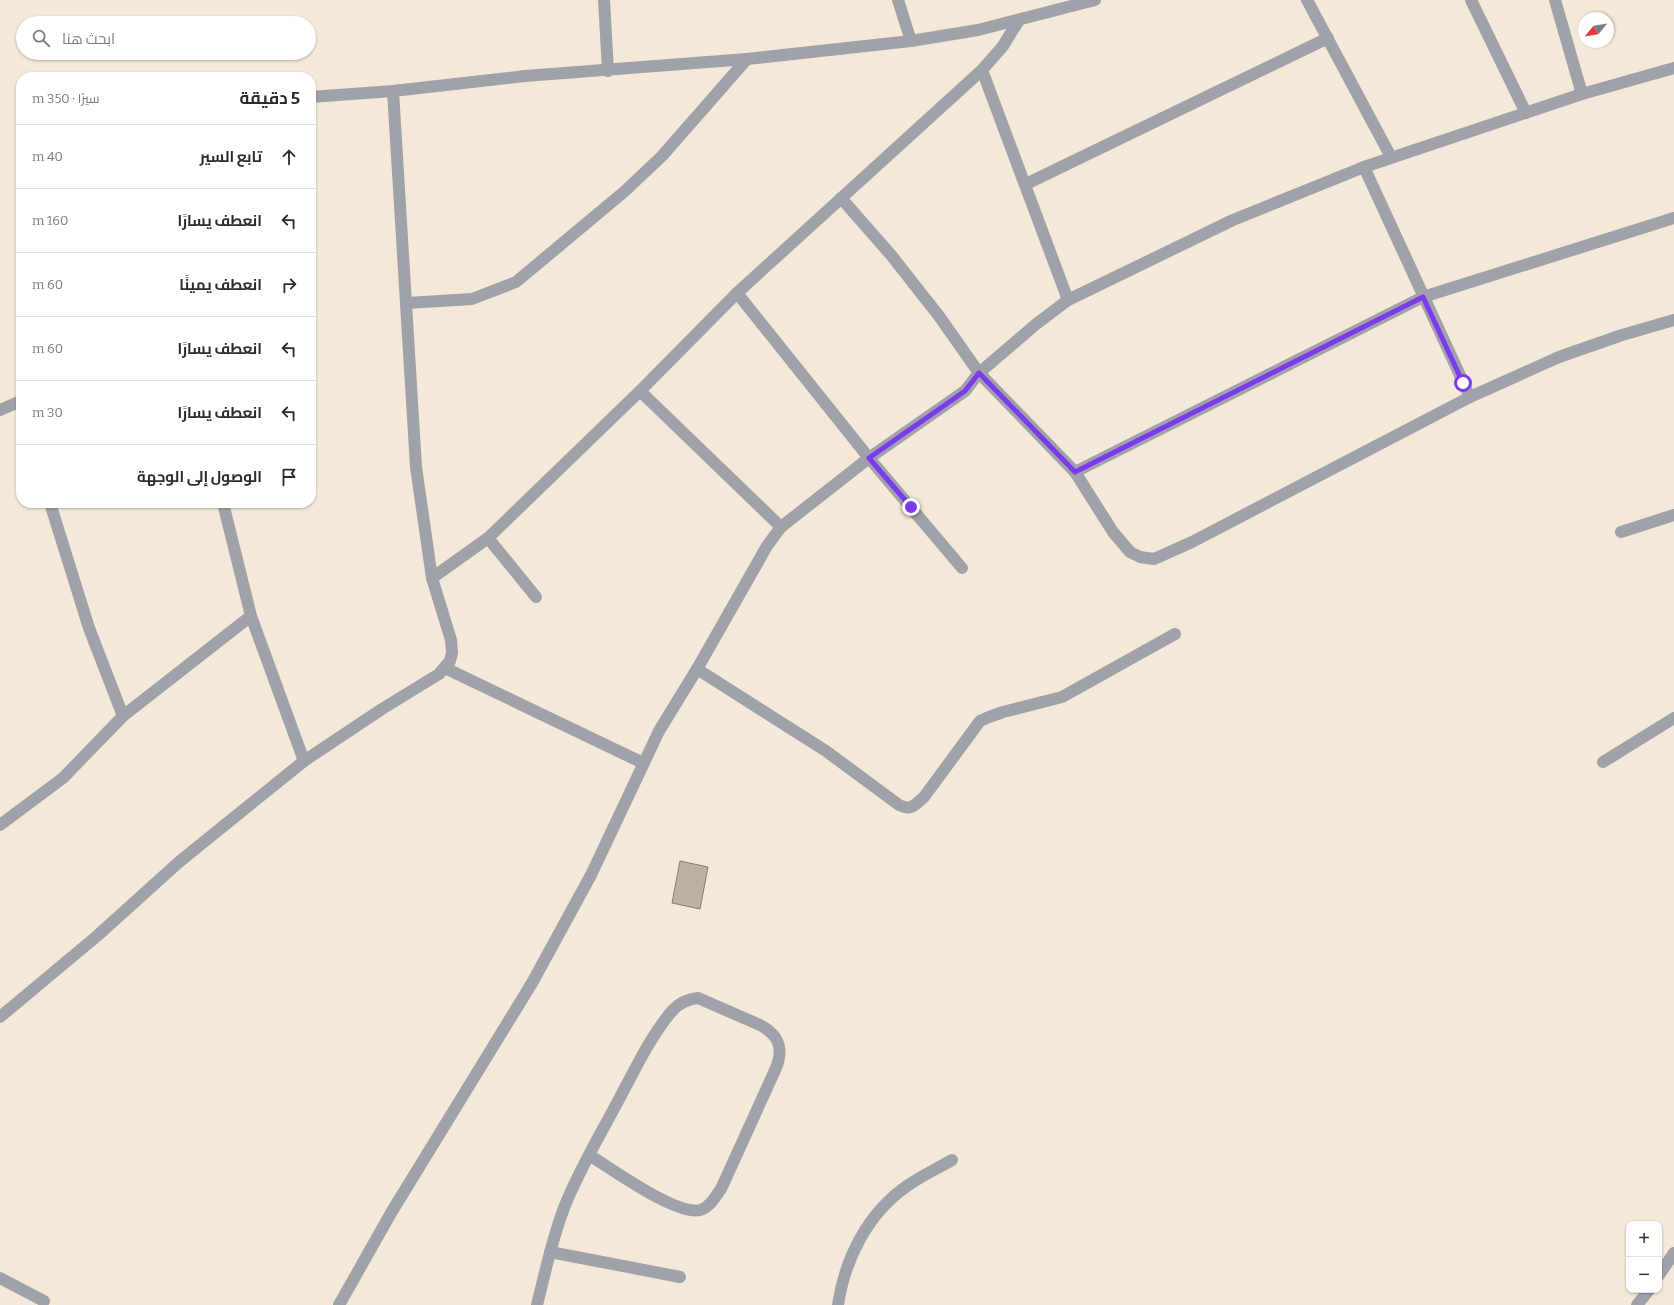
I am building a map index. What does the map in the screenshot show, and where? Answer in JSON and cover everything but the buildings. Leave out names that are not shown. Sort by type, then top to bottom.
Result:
[{"type":"street","points":[[604,0],[608,71]]},
{"type":"street","points":[[898,0],[911,41]]},
{"type":"street","points":[[316,97],[393,91],[525,76],[608,71],[686,63],[747,59],[911,41],[978,30],[1095,0]]},
{"type":"street","points":[[1307,0],[1391,158]]},
{"type":"street","points":[[1471,0],[1526,113]]},
{"type":"street","points":[[1555,0],[1582,94]]},
{"type":"street","points":[[432,578],[488,538],[640,392],[736,293],[982,70],[1003,46],[1019,20]]},
{"type":"street","points":[[1026,184],[1328,38]]},
{"type":"street","points":[[407,303],[472,299],[516,282],[625,191],[662,156],[747,59]]},
{"type":"street","points":[[340,1305],[391,1213],[532,983],[590,875],[659,731],[697,669],[752,572],[781,527],[869,458],[965,391],[979,373],[1035,325],[1068,300],[1233,220],[1364,167],[1582,94],[1674,68]]},
{"type":"street","points":[[982,70],[1026,184],[1068,300]]},
{"type":"street","points":[[0,1017],[97,936],[179,862],[304,760],[439,674],[445,668],[452,653],[451,640],[432,578],[416,467],[393,91]]},
{"type":"street","points":[[1364,167],[1470,397]]},
{"type":"street","points":[[841,198],[939,316],[979,373],[1075,472],[1113,532],[1130,552],[1140,557],[1154,559],[1192,542],[1470,397],[1559,357],[1622,335],[1674,320]]},
{"type":"street","points":[[1075,472],[1423,297],[1674,218]]},
{"type":"street","points":[[736,293],[869,458],[962,568]]},
{"type":"street","points":[[640,392],[781,527]]},
{"type":"street","points":[[0,410],[16,403]]},
{"type":"street","points":[[52,508],[89,628],[123,716]]},
{"type":"street","points":[[223,508],[251,616],[304,760]]},
{"type":"street","points":[[1621,532],[1674,515]]},
{"type":"street","points":[[488,538],[536,597]]},
{"type":"street","points":[[0,825],[63,778],[123,716],[251,616]]},
{"type":"street","points":[[697,669],[826,751],[899,805],[906,808],[914,806],[924,797],[980,721],[989,716],[1003,712],[1062,698],[1175,634]]},
{"type":"street","points":[[445,668],[643,763]]},
{"type":"street","points":[[1603,762],[1674,718]]},
{"type":"street","points":[[537,1305],[550,1252],[564,1208],[589,1155],[654,1035],[673,1011],[689,998],[698,998],[770,1030],[778,1041],[780,1059],[776,1068],[721,1189],[712,1202],[702,1209],[692,1211],[680,1208],[661,1199],[589,1155]]},
{"type":"street","points":[[838,1305],[849,1264],[859,1240],[876,1213],[907,1186],[952,1160]]},
{"type":"street","points":[[550,1252],[680,1277]]},
{"type":"street","points":[[1662,1271],[1674,1253]]},
{"type":"street","points":[[0,1278],[44,1301]]},
{"type":"street","points":[[1637,1305],[1647,1293]]},
{"type":"route","points":[[911,507],[869,458],[965,391],[979,373],[1075,472],[1423,297],[1463,383]]}]
